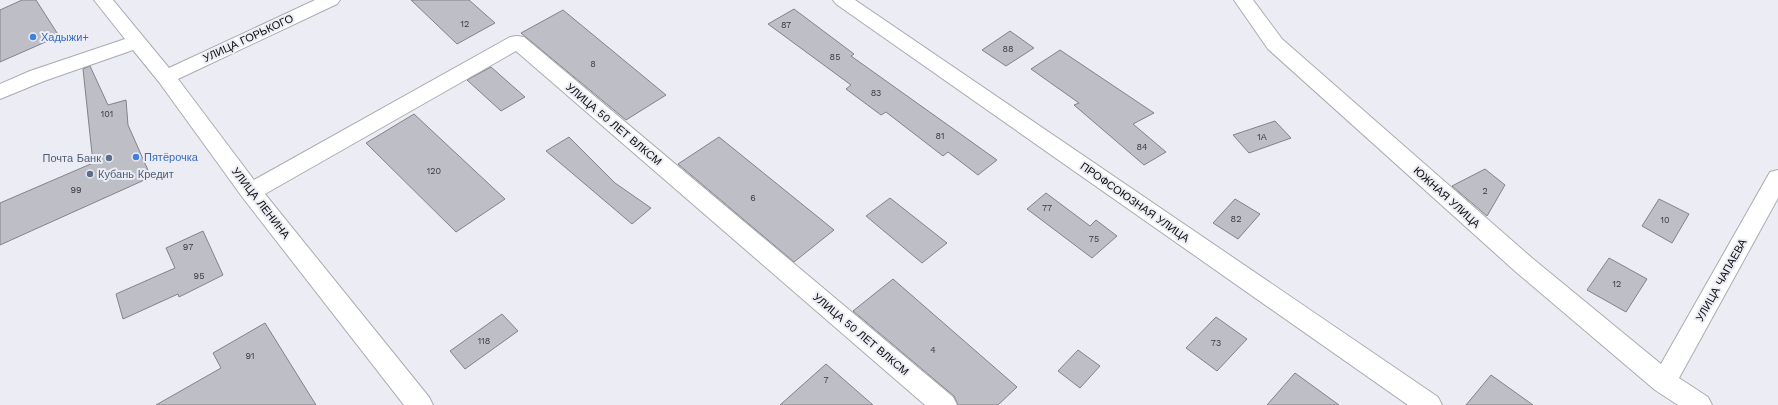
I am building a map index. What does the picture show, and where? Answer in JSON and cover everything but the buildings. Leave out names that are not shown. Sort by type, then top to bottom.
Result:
[{"type":"street","name":"УЛИЦА ЛЕНИНА","points":[[103,0],[166,77],[251,192],[420,405]]},
{"type":"street","name":"УЛИЦА ГОРЬКОГО","points":[[166,77],[331,0]]},
{"type":"street","name":"ПРОФСОЮЗНАЯ УЛИЦА","points":[[842,0],[1429,405]]},
{"type":"street","name":"ЮЖНАЯ УЛИЦА","points":[[1243,0],[1275,44],[1524,265],[1664,382]]},
{"type":"street","points":[[0,92],[36,76],[136,42]]},
{"type":"street","name":"УЛИЦА 50 ЛЕТ ВЛКСМ","points":[[251,192],[517,42],[944,405]]},
{"type":"street","name":"УЛИЦА ЧАПАЕВА","points":[[1664,382],[1778,178]]},
{"type":"street","points":[[1664,382],[1699,405]]},
{"type":"place","name":"Хадыжи+","points":[[33,37]]},
{"type":"place","name":"Пятёрочка","points":[[136,157]]},
{"type":"place","name":"Почта Банк","points":[[109,158]]},
{"type":"place","name":"Кубань Кредит","points":[[90,174]]}]
